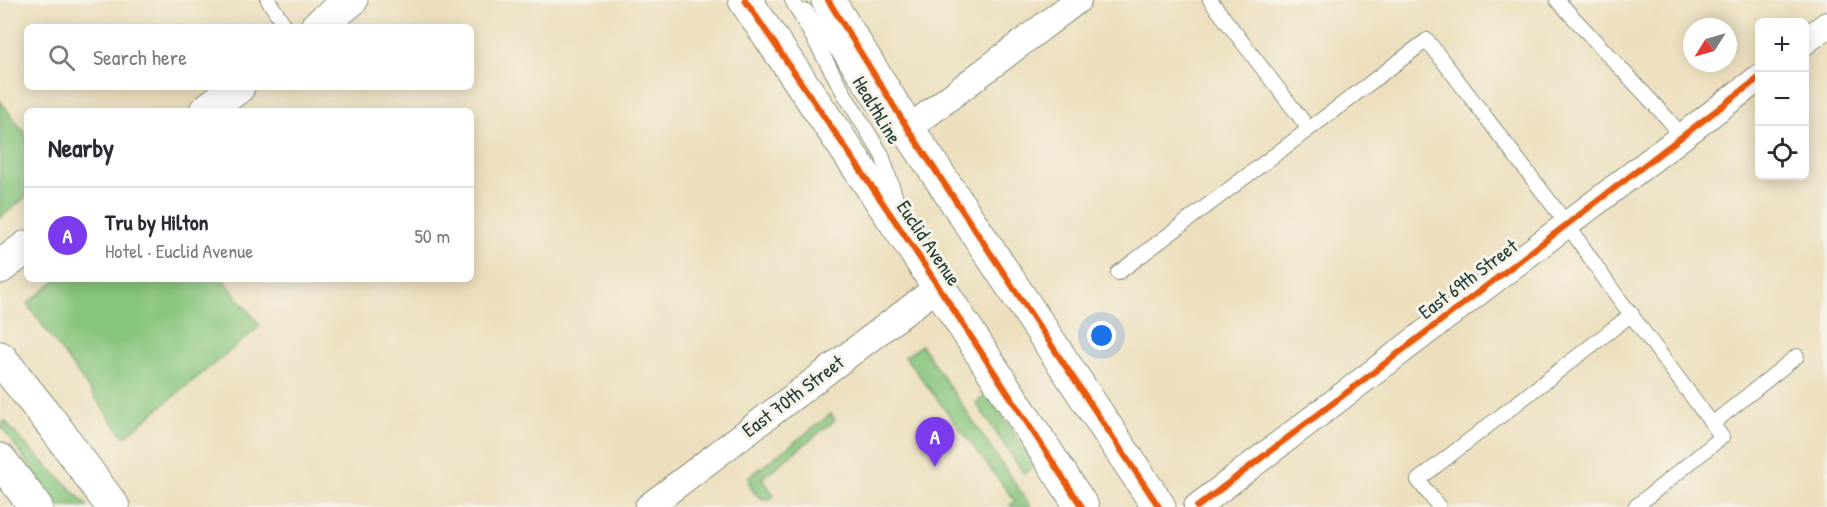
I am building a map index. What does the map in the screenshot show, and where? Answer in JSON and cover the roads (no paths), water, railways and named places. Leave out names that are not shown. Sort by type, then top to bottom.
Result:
[{"type":"main road","points":[[321,24],[351,0]]},
{"type":"main road","name":"Euclid Avenue","points":[[745,0],[912,246],[1082,507]]},
{"type":"main road","points":[[828,0],[902,136],[943,182],[1159,507]]},
{"type":"main road","points":[[210,108],[234,90]]},
{"type":"main road","points":[[0,267],[24,249]]},
{"type":"main road","points":[[0,358],[54,426],[113,507]]},
{"type":"main road","points":[[0,460],[36,507]]},
{"type":"street","points":[[902,136],[1078,0]]},
{"type":"street","points":[[1809,38],[1827,25]]},
{"type":"street","name":"East 69th Street","points":[[1197,507],[1755,81]]},
{"type":"street","name":"East 70th Street","points":[[648,507],[938,287]]},
{"type":"lane","points":[[268,0],[284,24]]},
{"type":"lane","name":"HealthLine","points":[[792,0],[882,156],[912,246]]},
{"type":"lane","name":"HealthLine","points":[[797,0],[902,136]]},
{"type":"lane","points":[[1210,0],[1308,129]]},
{"type":"lane","points":[[1557,0],[1682,136]]},
{"type":"lane","points":[[1118,273],[1427,40],[1567,224],[1611,288],[1722,437],[1635,507]]},
{"type":"lane","points":[[1438,507],[1418,480],[1632,314]]},
{"type":"lane","points":[[1712,424],[1797,356]]},
{"type":"place","name":"Tru by Hilton","points":[[935,467]]}]
